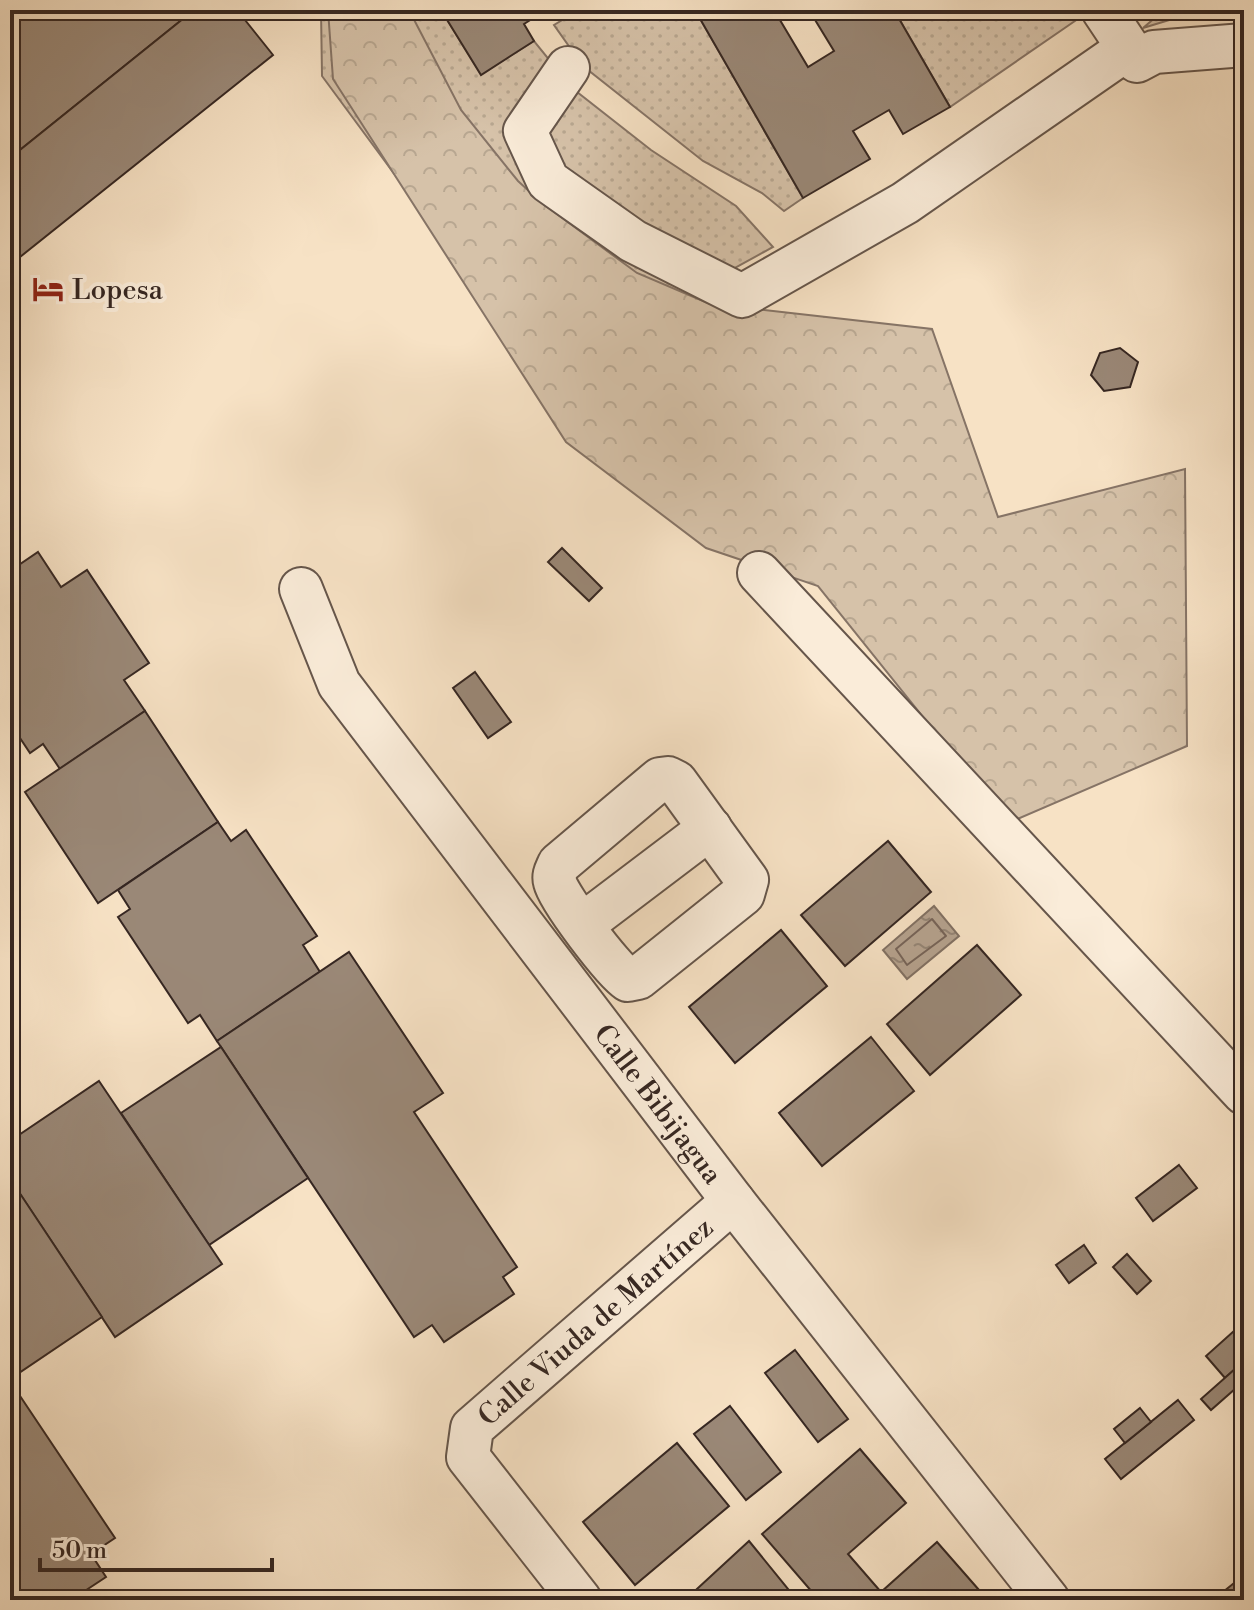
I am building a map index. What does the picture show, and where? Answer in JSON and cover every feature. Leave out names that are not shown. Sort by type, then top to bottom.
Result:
[{"type":"street","points":[[1103,10],[1137,61],[1154,52],[1244,45]]},
{"type":"street","points":[[568,68],[525,131],[548,181],[633,241],[742,296],[905,203],[1127,49]]},
{"type":"street","points":[[759,573],[1244,1093]]},
{"type":"street","name":"Calle Bibijagua","points":[[301,589],[339,684],[733,1201],[1048,1600]]},
{"type":"street","points":[[660,779],[676,782],[710,828],[747,880],[743,894],[638,978],[628,980],[619,974],[556,886],[554,875],[559,864],[660,779]]},
{"type":"street","points":[[559,972],[588,933],[710,828]]},
{"type":"street","name":"Calle Viuda de Martínez","points":[[580,1600],[468,1457],[472,1428],[733,1201]]},
{"type":"green space","points":[[321,10],[441,10],[481,74],[534,41],[572,88],[651,150],[736,206],[773,247],[542,374],[322,76]]},
{"type":"green space","points":[[328,10],[409,10],[461,110],[518,181],[542,203],[637,273],[710,304],[932,329],[998,517],[1185,469],[1187,746],[1008,823],[818,586],[706,548],[566,442],[333,79]]},
{"type":"green space","points":[[579,10],[695,10],[803,198],[784,211],[762,193],[703,161],[583,66],[554,25]]},
{"type":"green space","points":[[894,10],[1087,10],[1088,12],[950,107]]},
{"type":"green space","points":[[1164,10],[1202,10],[1143,28]]},
{"type":"water","points":[[934,906],[959,936],[907,979],[883,950]]},
{"type":"building","points":[[10,10],[194,10],[10,158]]},
{"type":"building","points":[[194,10],[237,10],[273,55],[10,265],[10,158]]},
{"type":"building","points":[[291,10],[308,10],[296,19]]},
{"type":"building","points":[[441,10],[546,10],[524,24],[534,41],[481,75]]},
{"type":"building","points":[[560,10],[579,10],[565,19]]},
{"type":"building","points":[[695,10],[774,10],[808,67],[834,51],[809,10],[894,10],[950,107],[903,134],[889,110],[853,131],[870,159],[803,198]]},
{"type":"building","points":[[1120,348],[1138,362],[1130,387],[1104,391],[1091,375],[1100,353]]},
{"type":"building","points":[[562,548],[602,588],[589,601],[548,562]]},
{"type":"building","points":[[38,552],[61,587],[87,570],[149,663],[124,680],[145,711],[60,769],[43,744],[30,753],[10,723],[10,571]]},
{"type":"building","points":[[475,672],[511,722],[488,738],[453,688]]},
{"type":"building","points":[[145,711],[218,822],[98,903],[25,792]]},
{"type":"building","points":[[218,822],[231,841],[246,830],[317,936],[303,945],[320,972],[217,1041],[200,1015],[188,1023],[118,917],[130,909],[118,890]]},
{"type":"building","points":[[888,841],[931,892],[845,966],[801,915]]},
{"type":"building","points":[[781,930],[827,986],[735,1063],[689,1007]]},
{"type":"building","points":[[977,945],[1021,995],[930,1075],[887,1024]]},
{"type":"building","points":[[349,952],[443,1093],[414,1112],[517,1267],[503,1277],[514,1294],[444,1342],[432,1325],[414,1337],[217,1041]]},
{"type":"building","points":[[871,1037],[914,1091],[822,1166],[779,1113]]},
{"type":"building","points":[[221,1047],[308,1178],[209,1245],[121,1113]]},
{"type":"building","points":[[99,1081],[222,1264],[115,1337],[10,1179],[10,1141]]},
{"type":"building","points":[[1179,1165],[1197,1188],[1153,1221],[1136,1198]]},
{"type":"building","points":[[15,1186],[102,1317],[10,1379],[10,1189]]},
{"type":"building","points":[[1084,1245],[1096,1263],[1069,1283],[1056,1265]]},
{"type":"building","points":[[1127,1254],[1151,1281],[1137,1294],[1113,1267]]},
{"type":"building","points":[[1244,1322],[1244,1361],[1225,1378],[1206,1356]]},
{"type":"building","points":[[795,1350],[848,1419],[818,1442],[765,1373]]},
{"type":"building","points":[[1244,1361],[1244,1381],[1211,1410],[1201,1399]]},
{"type":"building","points":[[10,1381],[115,1538],[91,1554],[106,1577],[71,1600],[10,1600]]},
{"type":"building","points":[[1178,1400],[1194,1420],[1121,1479],[1105,1459]]},
{"type":"building","points":[[730,1406],[781,1472],[746,1500],[694,1434]]},
{"type":"building","points":[[1140,1408],[1151,1422],[1125,1443],[1114,1429]]},
{"type":"building","points":[[677,1443],[729,1506],[635,1585],[583,1522]]},
{"type":"building","points":[[860,1449],[906,1503],[848,1554],[881,1592],[937,1542],[979,1590],[967,1600],[819,1600],[762,1534]]},
{"type":"building","points":[[749,1541],[797,1600],[685,1600]]},
{"type":"building","points":[[1244,1575],[1244,1600],[1213,1600]]},
{"type":"place","name":"Lopesa","points":[[48,289]]}]
